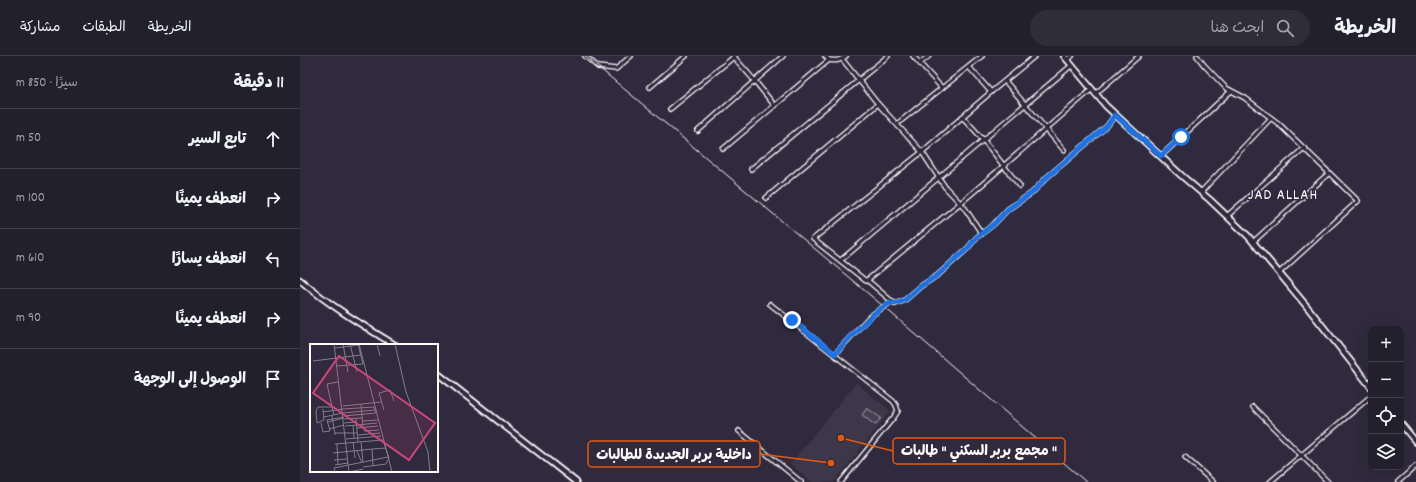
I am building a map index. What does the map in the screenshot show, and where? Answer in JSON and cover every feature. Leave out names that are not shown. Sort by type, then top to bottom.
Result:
[{"type":"street","points":[[585,56],[598,67],[616,69],[631,56]]},
{"type":"street","points":[[650,87],[686,56]]},
{"type":"street","points":[[670,109],[734,56],[775,106]]},
{"type":"street","points":[[698,131],[782,56]]},
{"type":"street","points":[[825,56],[829,60],[836,61],[846,56]]},
{"type":"street","points":[[751,169],[888,56]]},
{"type":"street","points":[[913,56],[942,88]]},
{"type":"street","points":[[920,63],[928,56]]},
{"type":"street","points":[[897,124],[982,56]]},
{"type":"street","points":[[895,304],[867,280],[866,281],[813,239],[922,152],[1035,56]]},
{"type":"street","points":[[1064,56],[1095,94],[1115,115],[1201,192],[1253,242],[1368,383]]},
{"type":"street","points":[[1068,60],[1072,56]]},
{"type":"street","points":[[1095,94],[1139,56]]},
{"type":"street","points":[[1197,56],[1226,88],[1245,98],[1271,118],[1358,201],[1279,273]]},
{"type":"street","points":[[842,59],[878,104],[922,152],[945,187],[964,207],[982,234]]},
{"type":"street","points":[[723,149],[829,60]]},
{"type":"street","points":[[841,260],[1072,65]]},
{"type":"street","points":[[969,67],[991,92]]},
{"type":"street","points":[[1005,81],[1064,150]]},
{"type":"street","points":[[867,280],[1092,89]]},
{"type":"street","points":[[1161,156],[1231,91]]},
{"type":"street","points":[[766,198],[878,104]]},
{"type":"street","points":[[835,354],[869,317],[883,306],[895,304],[905,300],[921,286],[938,275],[1008,209],[1032,193],[1046,178],[1107,126],[1115,115]]},
{"type":"street","points":[[962,117],[984,140],[1002,166],[1020,186]]},
{"type":"street","points":[[1201,192],[1271,118]]},
{"type":"street","points":[[1227,216],[1304,148]]},
{"type":"street","points":[[1253,242],[1329,173]]},
{"type":"street","points":[[300,280],[315,293],[349,317],[393,344]]},
{"type":"street","points":[[770,304],[835,354],[896,405],[898,411],[841,482]]},
{"type":"street","points":[[438,374],[576,482]]},
{"type":"street","points":[[1270,482],[1369,398]]},
{"type":"street","points":[[1253,407],[1328,482]]},
{"type":"street","points":[[1404,428],[1416,442]]},
{"type":"street","points":[[739,431],[800,482]]},
{"type":"street","points":[[1185,457],[1213,482]]},
{"type":"street","points":[[1398,482],[1416,466]]},
{"type":"shaded area","points":[[856,383],[891,411],[834,482],[812,482],[790,464]]},
{"type":"shaded area","points":[[867,408],[881,418],[875,425],[862,415]]},
{"type":"railway","points":[[585,56],[883,306],[1086,482]]},
{"type":"place","name":"مجمع بربر السكني \" طالبات \"","points":[[841,438]]},
{"type":"place","name":"داخلية بربر الجديدة للطالبات","points":[[831,463]]},
{"type":"district","name":"JAD ALLAH","points":[[1283,196]]},
{"type":"route","points":[[792,320],[835,354],[869,317],[883,306],[905,300],[921,286],[938,275],[968,248],[976,238],[994,224],[1008,209],[1032,193],[1046,178],[1107,126],[1115,115],[1161,156],[1181,137]]}]
